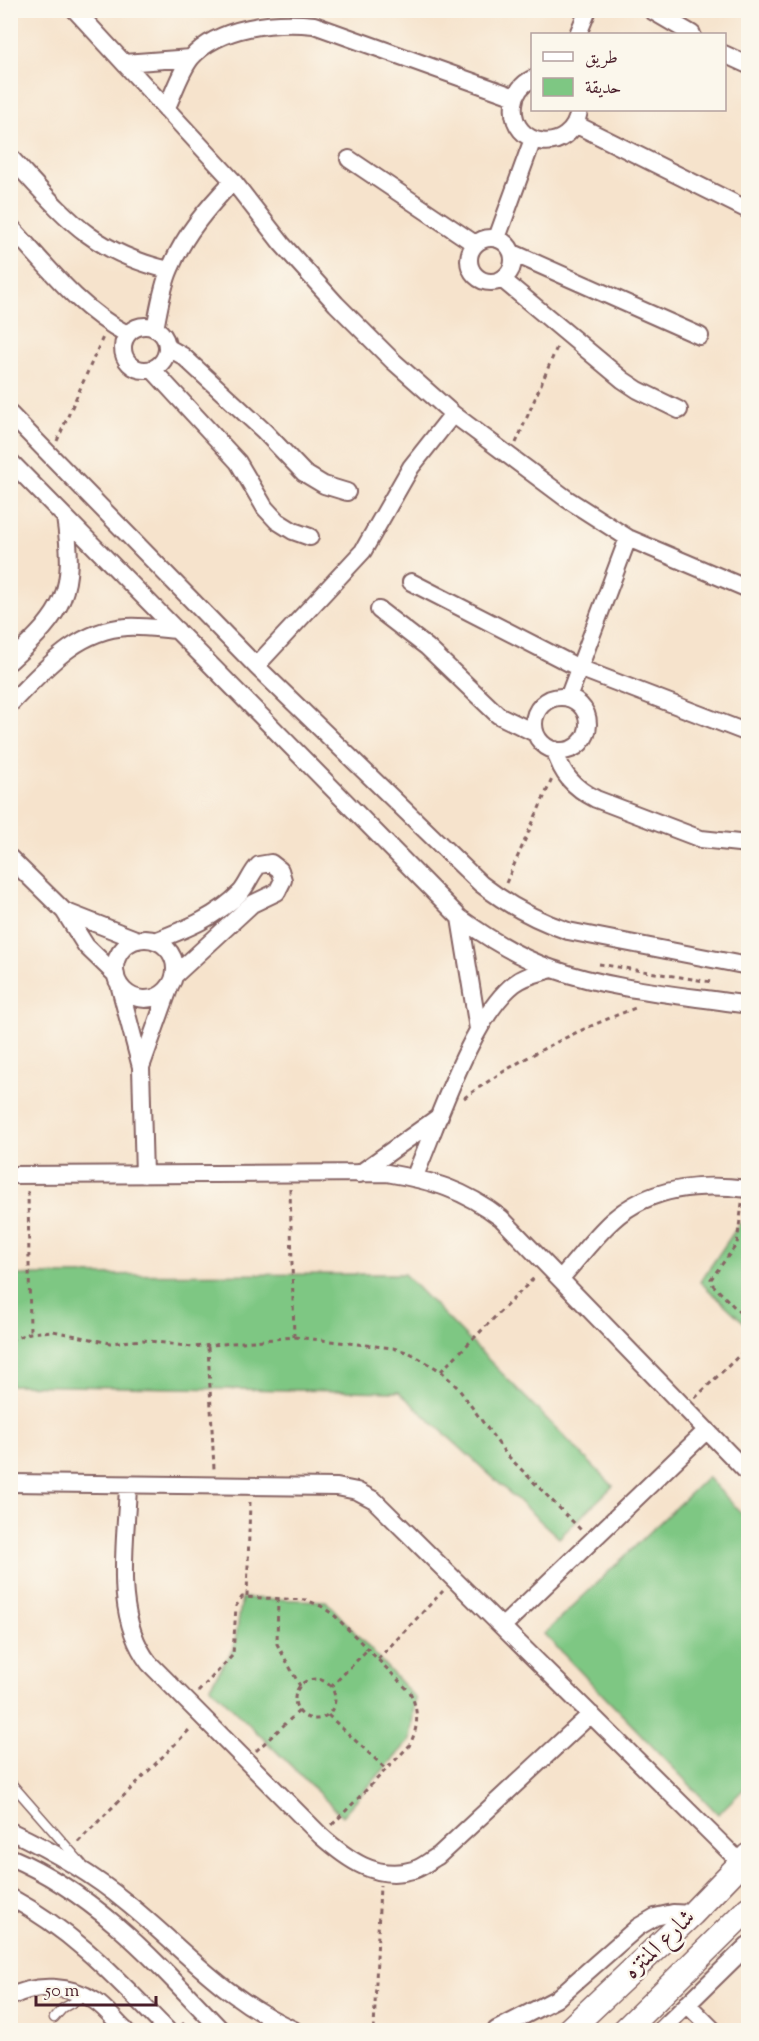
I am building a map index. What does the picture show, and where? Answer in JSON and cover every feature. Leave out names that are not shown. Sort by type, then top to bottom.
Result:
[{"type":"street","points":[[75,10],[233,181],[282,244],[336,304],[393,361],[453,414],[509,458],[628,538],[748,589]]},
{"type":"street","points":[[578,33],[588,10]]},
{"type":"street","points":[[651,10],[690,33]]},
{"type":"street","points":[[124,63],[191,58],[228,35],[293,16],[515,97]]},
{"type":"street","points":[[726,55],[748,65]]},
{"type":"street","points":[[166,109],[191,58]]},
{"type":"street","points":[[531,80],[520,88],[515,97],[513,113],[519,129],[533,140],[544,142],[557,140],[568,134],[577,117],[748,210]]},
{"type":"street","points":[[497,238],[533,140]]},
{"type":"street","points":[[10,157],[72,224],[94,241],[143,264],[169,270]]},
{"type":"street","points":[[349,159],[475,244]]},
{"type":"street","points":[[155,328],[169,270],[197,223],[233,181]]},
{"type":"street","points":[[10,226],[75,299],[127,334]]},
{"type":"street","points":[[513,253],[514,263],[510,273],[503,280],[485,282],[471,271],[470,252],[475,244],[485,238],[497,238],[513,253],[700,336]]},
{"type":"street","points":[[503,280],[638,390],[679,410]]},
{"type":"street","points":[[143,326],[155,328],[163,336],[167,347],[163,360],[152,369],[138,369],[127,360],[123,348],[127,334],[143,326]]},
{"type":"street","points":[[167,347],[183,356],[264,431],[304,472],[324,485],[346,492]]},
{"type":"street","points":[[152,369],[238,462],[265,508],[277,521],[293,531],[310,537]]},
{"type":"street","points":[[10,414],[255,666],[481,884],[499,898],[536,919],[568,931],[748,967]]},
{"type":"street","points":[[255,666],[363,552],[411,467],[453,414]]},
{"type":"street","points":[[10,461],[460,918],[489,939],[552,969],[594,981],[746,1002]]},
{"type":"street","points":[[10,661],[55,616],[65,593],[70,569],[65,517]]},
{"type":"street","points":[[568,698],[628,538]]},
{"type":"street","points":[[411,582],[579,668],[748,733]]},
{"type":"street","points":[[379,610],[427,646],[498,715],[536,733]]},
{"type":"street","points":[[10,704],[63,652],[82,639],[104,631],[127,627],[177,630]]},
{"type":"street","points":[[557,757],[575,747],[587,731],[584,711],[568,698],[551,699],[538,709],[534,725],[543,744],[557,757],[567,779],[580,791],[691,836],[748,844]]},
{"type":"street","points":[[10,858],[64,911],[86,946],[134,997],[144,999],[154,997],[172,980],[247,897],[203,921],[155,941],[138,939],[64,911]]},
{"type":"street","points":[[460,918],[477,1029]]},
{"type":"street","points":[[138,939],[122,949],[117,957],[117,979],[141,1067],[144,1175]]},
{"type":"street","points":[[141,1067],[172,980],[171,955],[155,941]]},
{"type":"street","points":[[414,1178],[477,1029],[502,995],[515,983],[525,977],[552,969]]},
{"type":"street","points":[[359,1174],[441,1115]]},
{"type":"street","points":[[10,1175],[387,1173],[445,1185],[475,1198],[501,1218],[748,1473]]},
{"type":"street","points":[[561,1278],[614,1219],[641,1202],[671,1190],[701,1185],[746,1188]]},
{"type":"street","points":[[504,1626],[707,1430]]},
{"type":"street","points":[[10,1483],[128,1486],[338,1486],[357,1491],[374,1500],[390,1513],[591,1714],[745,1860]]},
{"type":"street","points":[[128,1486],[125,1606],[129,1628],[137,1648],[149,1663],[321,1836],[341,1854],[363,1868],[381,1871],[414,1870],[438,1856],[591,1714]]},
{"type":"street","points":[[10,1831],[51,1850],[90,1874],[129,1904],[164,1938],[230,1994],[262,2016],[294,2031]]},
{"type":"street","points":[[10,1857],[33,1867],[75,1892],[114,1921],[149,1954],[221,2031]]},
{"type":"street","name":"شارع المنتزه","points":[[569,2031],[745,1860]]},
{"type":"street","points":[[10,1898],[66,1931],[91,1953],[167,2031]]},
{"type":"street","name":"شارع المنتزه","points":[[625,2031],[748,1909]]},
{"type":"street","points":[[496,2031],[556,1999],[638,1927],[655,1917],[673,1913],[692,1914],[718,1940]]},
{"type":"street","points":[[149,1954],[164,1938]]},
{"type":"street","points":[[661,2031],[748,1945]]},
{"type":"street","points":[[10,1997],[31,1989],[50,1987],[87,1996],[97,2002],[125,2031]]},
{"type":"street","points":[[687,2004],[713,2031]]},
{"type":"lane","points":[[10,1782],[90,1874]]},
{"type":"lane","points":[[54,2018],[63,2008],[87,1996]]},
{"type":"path","points":[[51,456],[109,324]]},
{"type":"path","points":[[509,458],[564,330]]},
{"type":"path","points":[[499,898],[557,757]]},
{"type":"path","points":[[441,1115],[494,1077],[550,1044],[642,1006]]},
{"type":"path","points":[[290,1175],[294,1337]]},
{"type":"path","points":[[28,1176],[30,1333]]},
{"type":"path","points":[[746,1188],[737,1244],[711,1279],[713,1285],[748,1322]]},
{"type":"path","points":[[441,1371],[547,1265]]},
{"type":"path","points":[[10,1340],[30,1333],[53,1331],[110,1343],[143,1340],[208,1347],[294,1337],[393,1348],[427,1361],[441,1371],[458,1388],[506,1454],[593,1542]]},
{"type":"path","points":[[208,1347],[214,1486]]},
{"type":"path","points":[[685,1408],[748,1347]]},
{"type":"path","points":[[247,1596],[250,1486]]},
{"type":"path","points":[[378,1659],[456,1579]]},
{"type":"path","points":[[188,1702],[233,1655],[237,1600],[247,1596],[306,1600],[321,1606],[334,1615],[378,1659],[410,1692],[416,1705],[418,1719],[409,1746],[321,1836]]},
{"type":"path","points":[[278,1598],[277,1644],[300,1686]]},
{"type":"path","points":[[331,1687],[368,1649]]},
{"type":"path","points":[[319,1679],[331,1687],[335,1705],[328,1715],[309,1719],[299,1711],[295,1698],[300,1686],[305,1682],[319,1679]]},
{"type":"path","points":[[246,1760],[299,1711]]},
{"type":"path","points":[[328,1715],[386,1769]]},
{"type":"path","points":[[70,1850],[202,1717]]},
{"type":"path","points":[[374,2031],[381,1871]]},
{"type":"green space","points":[[740,1223],[748,1224],[748,1326],[700,1282]]},
{"type":"green space","points":[[404,1274],[613,1486],[559,1538],[399,1392],[11,1385],[11,1275]]},
{"type":"green space","points":[[707,1477],[748,1520],[748,1785],[718,1814],[544,1634]]},
{"type":"green space","points":[[242,1598],[326,1601],[415,1698],[410,1740],[342,1816],[210,1686],[234,1648]]}]
